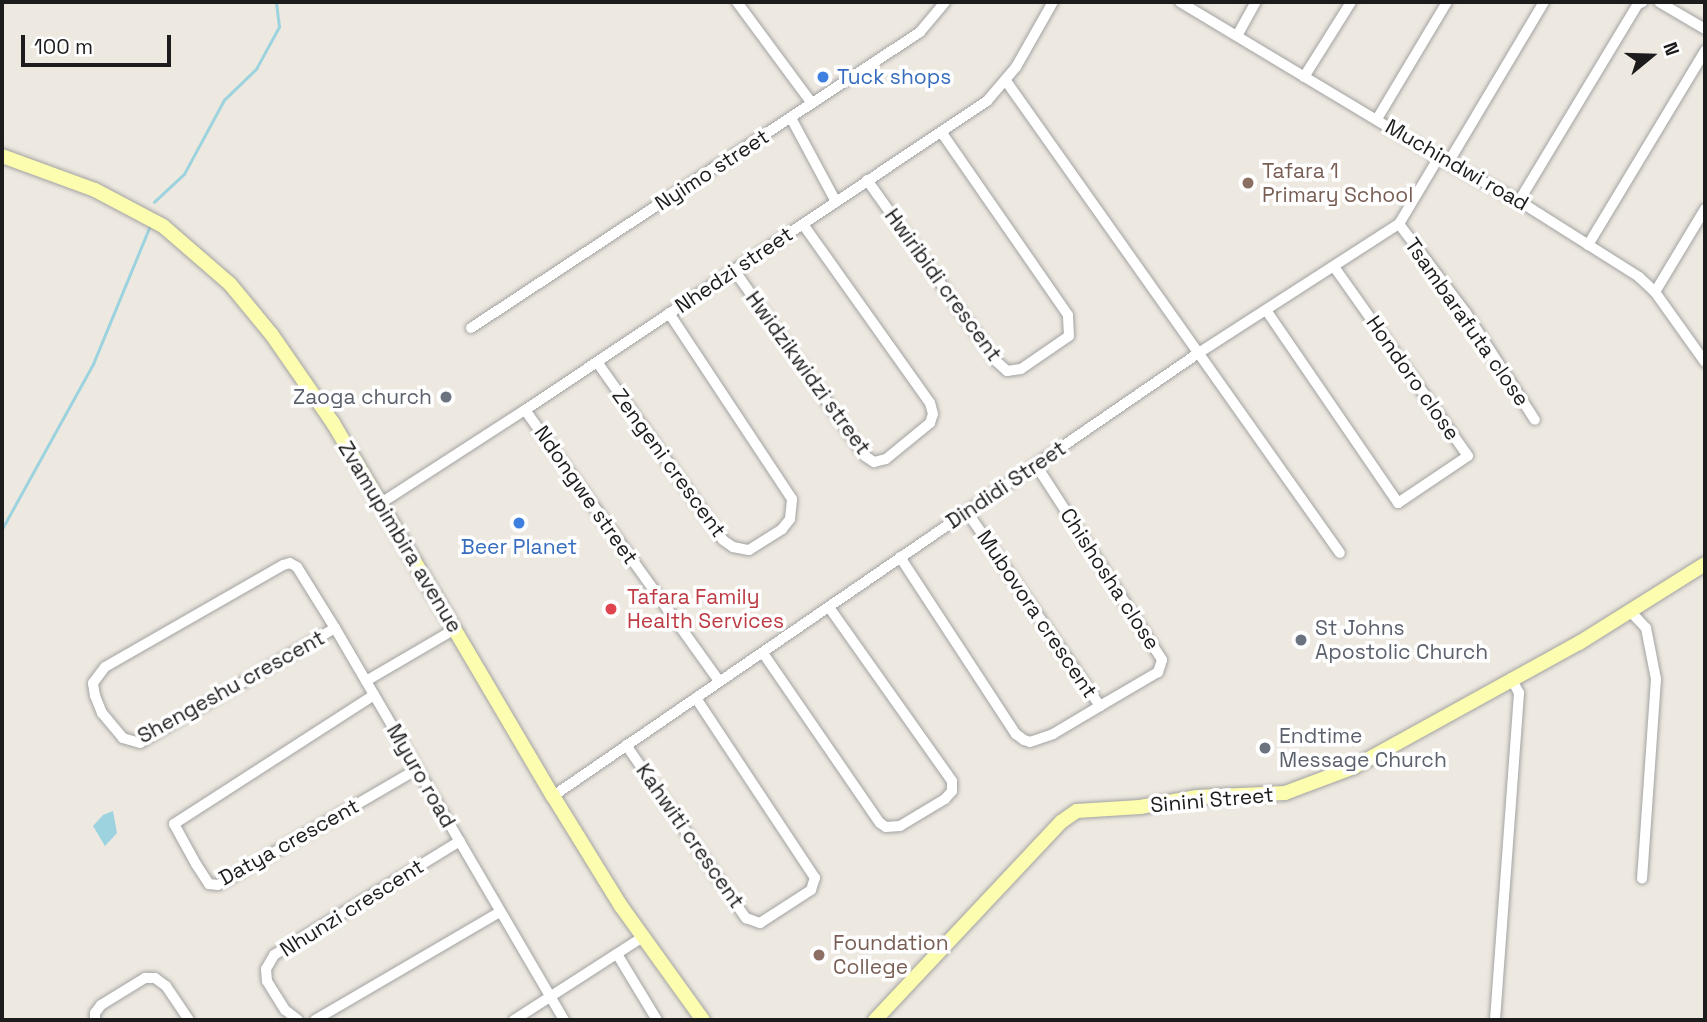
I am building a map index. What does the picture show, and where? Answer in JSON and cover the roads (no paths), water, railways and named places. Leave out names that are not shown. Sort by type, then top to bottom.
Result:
[{"type":"street","points":[[737,2],[811,102]]},
{"type":"street","name":"Nyimo street","points":[[471,328],[920,32],[945,2]]},
{"type":"street","name":"Nhedzi street","points":[[381,503],[526,410],[987,101],[1006,81],[1053,2]]},
{"type":"street","name":"Muchindwi road","points":[[1180,2],[1238,34],[1304,77],[1444,160],[1519,201],[1639,277],[1655,292],[1704,360]]},
{"type":"street","points":[[1238,34],[1256,2]]},
{"type":"street","points":[[1304,77],[1351,2]]},
{"type":"street","points":[[1377,119],[1447,2]]},
{"type":"street","name":"Dindidi Street","points":[[553,796],[1197,354],[1399,224],[1444,160],[1544,2]]},
{"type":"street","points":[[1519,201],[1638,4],[1643,2]]},
{"type":"street","points":[[1659,2],[1705,29]]},
{"type":"street","points":[[1588,245],[1705,51]]},
{"type":"street","points":[[1006,81],[1340,554]]},
{"type":"street","points":[[791,118],[836,202]]},
{"type":"street","name":"Hwiribidi crescent","points":[[867,180],[996,361],[1007,371],[1021,369],[1069,336],[1068,314],[942,133]]},
{"type":"street","name":"Zvamupimbira avenue","points":[[2,156],[33,165],[130,207],[196,252],[230,284],[272,335],[333,423],[553,796],[643,937],[704,1020]]},
{"type":"street","points":[[1655,292],[1705,209]]},
{"type":"street","name":"Hwidzikwidzi street","points":[[734,270],[865,456],[874,462],[886,459],[930,423],[933,414],[930,403],[803,224]]},
{"type":"street","name":"Tsambarafuta close","points":[[1399,224],[1466,313],[1535,420]]},
{"type":"street","name":"Hondoro close","points":[[1266,310],[1398,503],[1468,456],[1334,267]]},
{"type":"street","name":"Zengeni crescent","points":[[597,362],[723,540],[733,547],[750,550],[782,529],[794,509],[792,499],[669,313]]},
{"type":"street","name":"Ndongwe street","points":[[526,410],[719,681]]},
{"type":"street","name":"Chishosha close","points":[[1036,465],[1162,660],[1158,672],[1100,706]]},
{"type":"street","name":"Mubovora crescent","points":[[900,557],[1016,734],[1024,740],[1030,742],[1052,734],[1100,706],[968,512]]},
{"type":"street","name":"Myuro road","points":[[283,565],[290,563],[297,567],[335,628],[564,1020]]},
{"type":"street","name":"Sinini Street","points":[[875,1020],[1061,822],[1077,811],[1140,807],[1196,797],[1285,793],[1354,767],[1631,612],[1705,564]]},
{"type":"street","name":"Shengeshu crescent","points":[[283,565],[105,667],[93,682],[95,696],[108,722],[123,738],[131,743],[140,743],[335,628]]},
{"type":"street","points":[[763,653],[886,827],[900,826],[946,799],[952,791],[952,782],[829,607]]},
{"type":"street","points":[[1631,612],[1646,628],[1656,679],[1642,879]]},
{"type":"street","points":[[366,681],[455,629]]},
{"type":"street","points":[[1495,1020],[1519,693],[1511,678]]},
{"type":"street","name":"Datya crescent","points":[[374,695],[174,824],[195,864],[209,884],[218,885],[417,769]]},
{"type":"street","name":"Kahwiti crescent","points":[[626,745],[746,918],[760,923],[811,890],[815,878],[696,698]]},
{"type":"street","name":"Nhunzi crescent","points":[[298,1020],[285,1010],[267,981],[266,969],[274,956],[460,841]]},
{"type":"street","points":[[315,1020],[500,912]]},
{"type":"street","points":[[514,1020],[643,937]]},
{"type":"street","points":[[617,954],[657,1020]]},
{"type":"street","points":[[95,1020],[95,1013],[102,1005],[145,978],[155,978],[166,986],[189,1020]]},
{"type":"water","points":[[113,811],[117,833],[105,846],[93,826],[103,815]]},
{"type":"waterway","points":[[154,202],[184,174],[224,100],[256,69],[279,27],[276,2]]},
{"type":"waterway","points":[[2,529],[93,364],[150,226]]},
{"type":"place","name":"Tuck shops","points":[[823,77]]},
{"type":"place","name":"Tafara 1 Primary School","points":[[1248,183]]},
{"type":"place","name":"Zaoga church","points":[[446,397]]},
{"type":"place","name":"Beer Planet","points":[[519,523]]},
{"type":"place","name":"Tafara Family Health Services","points":[[611,609]]},
{"type":"place","name":"St Johns Apostolic Church","points":[[1301,640]]},
{"type":"place","name":"Endtime Message Church","points":[[1265,748]]},
{"type":"place","name":"Foundation College","points":[[819,955]]}]
